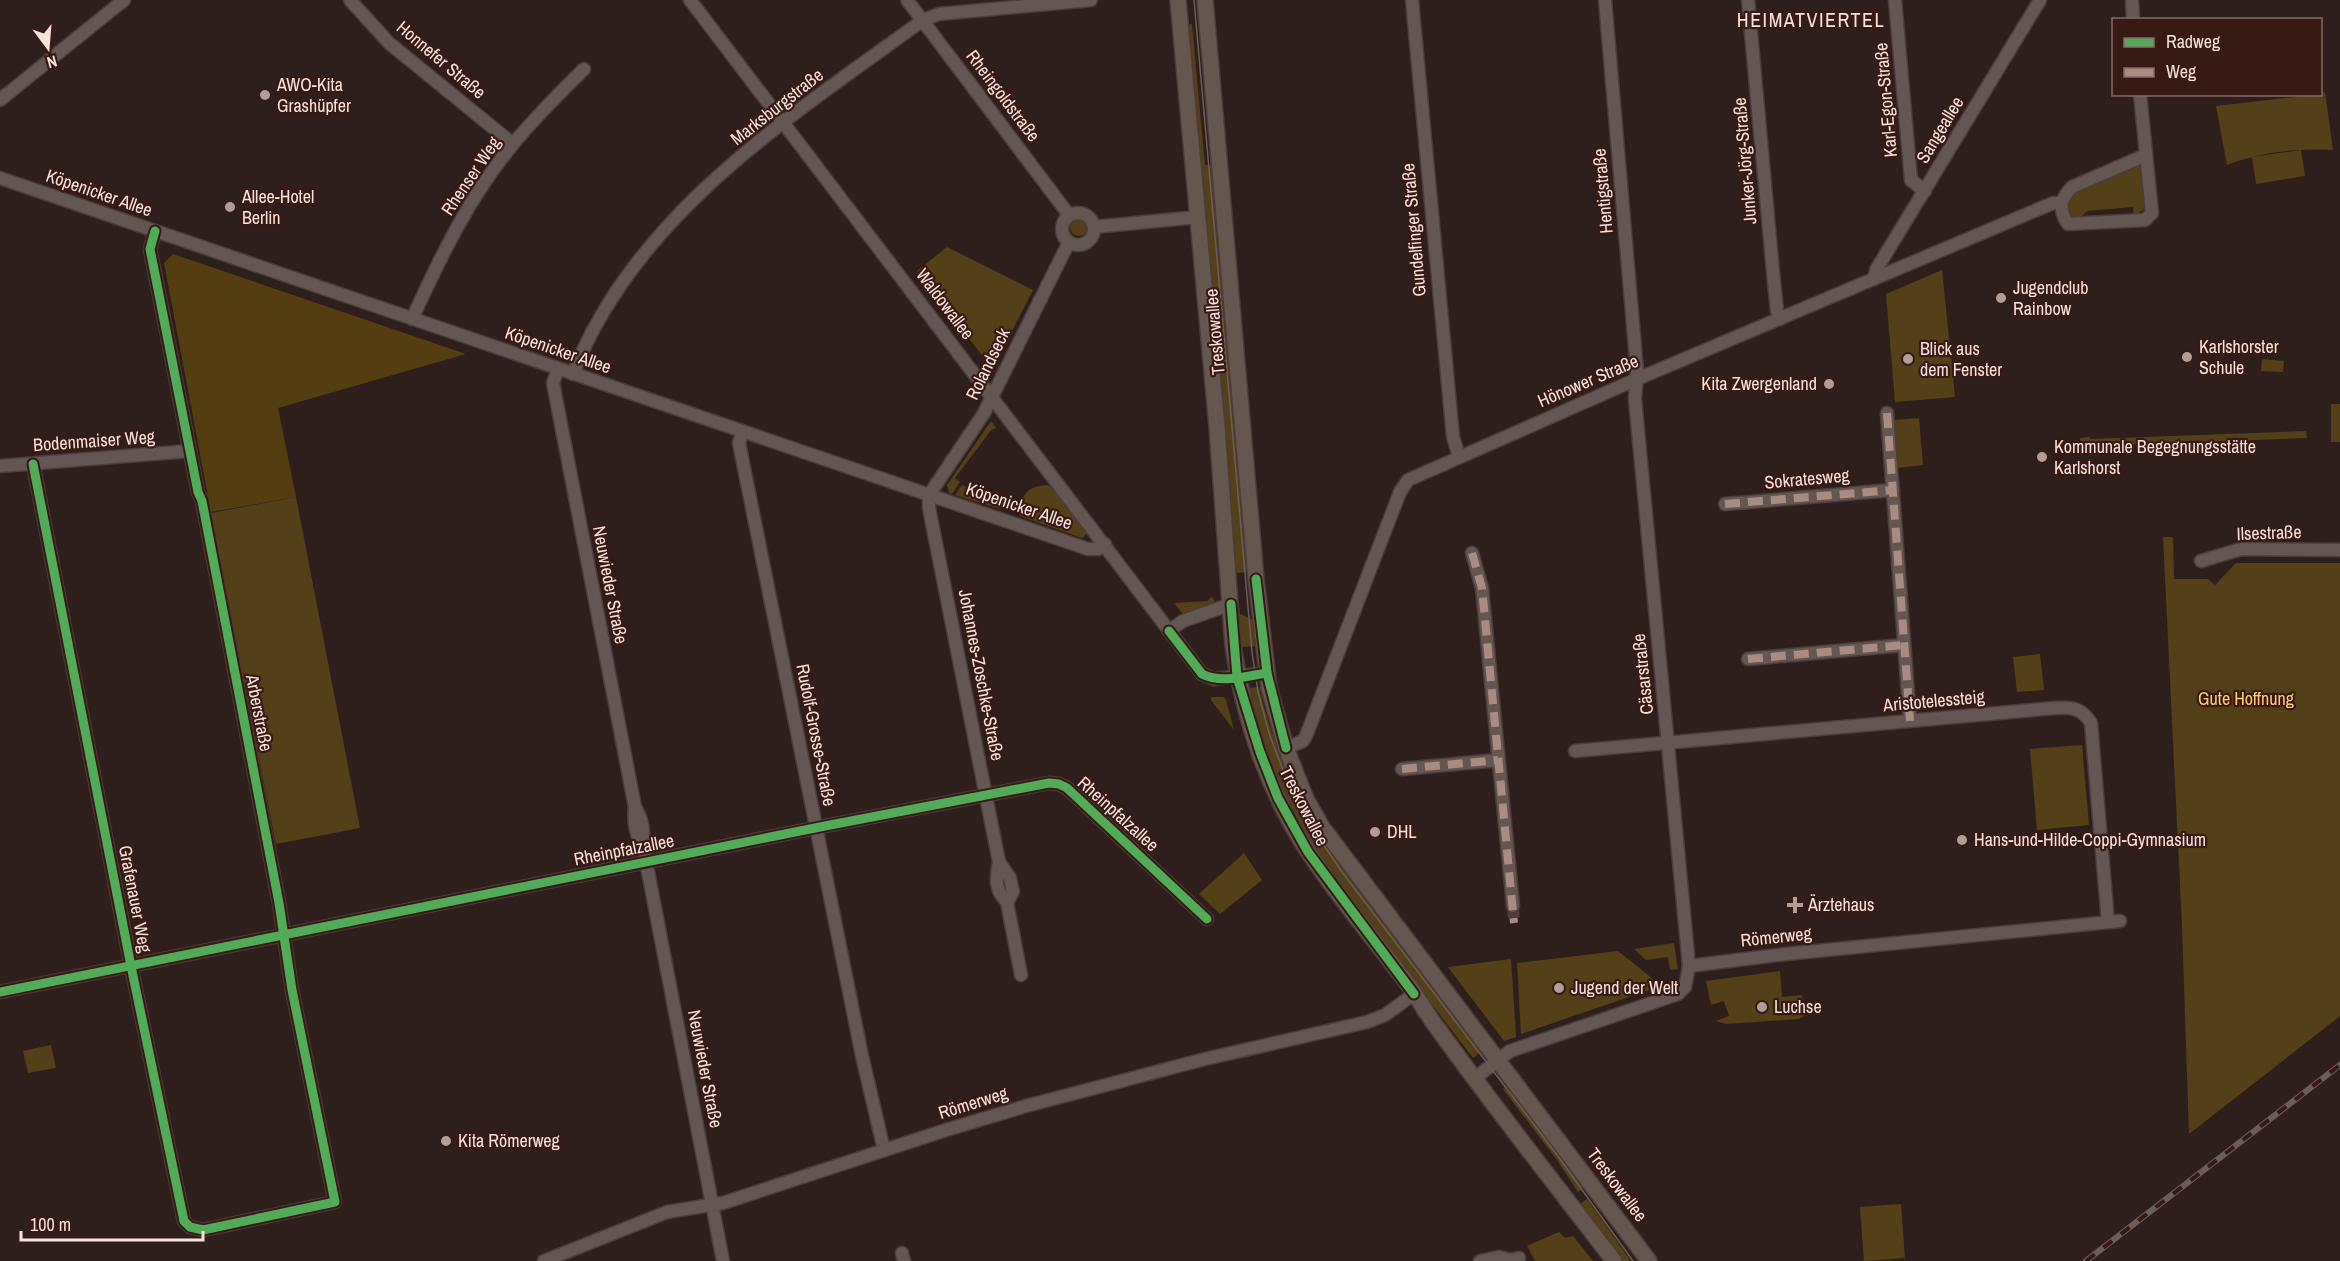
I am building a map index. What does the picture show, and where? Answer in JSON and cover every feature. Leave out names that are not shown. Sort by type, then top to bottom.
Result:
[{"type":"main road","name":"Treskowallee","points":[[1178,0],[1237,677],[1260,752],[1290,823],[1329,881],[1414,994],[1436,1028],[1614,1261]]},
{"type":"main road","name":"Treskowallee","points":[[1205,0],[1250,522],[1267,673],[1286,747],[1306,799],[1327,836],[1649,1261]]},
{"type":"street","points":[[0,100],[124,0]]},
{"type":"street","name":"Honnefer Straße","points":[[350,0],[389,44],[513,144]]},
{"type":"street","name":"Waldowallee","points":[[690,0],[1202,674],[1214,679],[1267,673]]},
{"type":"street","name":"Rheingoldstraße","points":[[907,0],[1069,215]]},
{"type":"street","name":"Marksburgstraße","points":[[573,374],[613,295],[660,233],[714,179],[784,123],[923,20],[939,14],[1024,3],[1091,0]]},
{"type":"street","name":"Gundelfinger Straße","points":[[1412,0],[1453,437],[1459,456]]},
{"type":"street","name":"Hentigstraße","points":[[1605,0],[1637,379]]},
{"type":"street","name":"Junker-Jörg-Straße","points":[[1748,0],[1773,273],[1780,319]]},
{"type":"street","name":"Karl-Egon-Straße","points":[[1895,0],[1911,180],[1925,190]]},
{"type":"street","name":"Sangeallee","points":[[1874,279],[1876,270],[2040,0]]},
{"type":"street","points":[[2132,0],[2133,18]]},
{"type":"street","name":"Rhenser Weg","points":[[412,319],[438,262],[484,184],[513,144],[584,69]]},
{"type":"street","points":[[2140,96],[2152,213],[2145,219],[2073,226],[2064,220],[2060,203],[2072,187],[2146,155]]},
{"type":"street","name":"Köpenicker Allee","points":[[0,178],[742,433],[1091,550],[1099,549],[1105,544]]},
{"type":"street","name":"Hönower Straße","points":[[1286,747],[1303,741],[1306,736],[1405,482],[1412,477],[2053,203],[2060,203]]},
{"type":"street","points":[[1069,215],[1084,213],[1092,220],[1094,227],[1094,234],[1088,242],[1078,245],[1069,242]]},
{"type":"street","name":"Rolandseck","points":[[929,495],[984,412],[1069,242],[1062,228],[1069,215]]},
{"type":"street","points":[[1094,227],[1198,217]]},
{"type":"street","name":"Arberstraße","points":[[155,231],[150,249],[198,492],[202,501],[334,1202]]},
{"type":"street","name":"Neuwieder Straße","points":[[558,369],[553,383],[634,807],[633,821],[646,862],[723,1261]]},
{"type":"street","name":"Cäsarstraße","points":[[1637,379],[1635,399],[1689,966]]},
{"type":"street","points":[[1887,413],[1910,721]]},
{"type":"street","name":"Rudolf-Grosse-Straße","points":[[742,433],[739,443],[862,1056],[884,1150]]},
{"type":"street","name":"Bodenmaiser Weg","points":[[0,466],[190,451]]},
{"type":"street","name":"Grafenauer Weg","points":[[33,464],[131,966],[184,1221],[190,1227],[203,1230],[334,1202]]},
{"type":"street","name":"Sokratesweg","points":[[1725,504],[1893,490]]},
{"type":"street","name":"Johannes-Zoschke-Straße","points":[[929,495],[929,508],[999,862],[1010,878],[1013,892],[1007,902],[1021,975]]},
{"type":"street","name":"Ilsestraße","points":[[2201,561],[2241,549],[2340,549]]},
{"type":"street","points":[[1472,553],[1482,588],[1513,906]]},
{"type":"street","points":[[1169,631],[1183,621],[1231,604]]},
{"type":"street","points":[[1748,659],[1904,645]]},
{"type":"street","name":"Aristotelessteig","points":[[1575,751],[2069,707],[2080,709],[2091,723],[2114,921]]},
{"type":"street","points":[[1402,769],[1498,760]]},
{"type":"street","name":"Rheinpfalzallee","points":[[0,992],[1049,783],[1059,784],[1071,793],[1207,919]]},
{"type":"street","name":"Römerweg","points":[[1689,966],[2114,921]]},
{"type":"street","points":[[1475,1078],[1510,1052],[1521,1047],[1678,994],[1685,987],[1689,966]]},
{"type":"street","name":"Römerweg","points":[[544,1261],[668,1212],[713,1206],[946,1130],[1204,1059],[1367,1022],[1385,1015],[1414,994]]},
{"type":"street","points":[[1480,1261],[1499,1257],[1511,1260],[1519,1258]]},
{"type":"green space","points":[[1192,24],[1205,165],[1211,165],[1247,572],[1236,573],[1188,25]]},
{"type":"green space","points":[[2325,92],[2333,150],[2279,152],[2227,165],[2216,106],[2303,96],[2322,96]]},
{"type":"green space","points":[[2301,150],[2305,176],[2256,184],[2252,157]]},
{"type":"green space","points":[[2136,165],[2142,167],[2146,208],[2134,216],[2133,207],[2087,211],[2081,217],[2071,217],[2067,210],[2067,203],[2075,190]]},
{"type":"green space","points":[[1079,218],[1085,221],[1088,227],[1085,233],[1079,236],[1073,233],[1070,227],[1073,221]]},
{"type":"green space","points":[[947,247],[1033,290],[998,358],[984,358],[917,271]]},
{"type":"green space","points":[[1942,270],[1955,397],[1895,402],[1886,294]]},
{"type":"green space","points":[[2262,359],[2284,361],[2283,372],[2261,371]]},
{"type":"green space","points":[[2331,404],[2340,404],[2340,442],[2331,442]]},
{"type":"green space","points":[[1919,418],[1923,465],[1897,468],[1893,420]]},
{"type":"green space","points":[[991,421],[996,428],[991,430],[955,478],[960,482],[952,494],[949,493],[947,485]]},
{"type":"green space","points":[[2306,431],[2307,438],[2091,446],[2080,449],[2080,438],[2090,437],[2090,439]]},
{"type":"green space","points":[[1047,485],[1052,487],[1087,533],[1082,538],[1020,516],[1017,509],[1025,494],[1035,487]]},
{"type":"green space","points":[[296,497],[360,828],[276,844],[211,513]]},
{"type":"green space","name":"Gute Hoffnung","points":[[2163,537],[2173,537],[2174,579],[2208,579],[2215,585],[2236,563],[2340,563],[2340,1016],[2189,1134],[2182,925]]},
{"type":"green space","points":[[1212,597],[1215,601],[1206,607],[1184,615],[1174,603],[1207,601]]},
{"type":"green space","points":[[1238,613],[1253,620],[1255,646],[1241,647]]},
{"type":"green space","points":[[2040,654],[2044,690],[2017,692],[2013,657]]},
{"type":"green space","points":[[1259,687],[1281,756],[1311,816],[1328,845],[1368,902],[1482,1051],[1473,1058],[1320,858],[1290,809],[1265,752],[1248,688]]},
{"type":"green space","points":[[1211,697],[1223,697],[1226,700],[1234,730],[1211,700]]},
{"type":"green space","points":[[2082,745],[2089,825],[2037,830],[2030,749]]},
{"type":"green space","points":[[1244,853],[1262,880],[1220,914],[1199,894]]},
{"type":"green space","points":[[1674,943],[1678,969],[1670,970],[1668,957],[1646,960],[1634,949]]},
{"type":"green space","points":[[1618,951],[1653,979],[1655,988],[1521,1034],[1517,963]]},
{"type":"green space","points":[[1511,959],[1516,1037],[1504,1041],[1448,967]]},
{"type":"green space","points":[[1780,971],[1782,997],[1802,995],[1804,1016],[1799,1019],[1726,1024],[1716,1021],[1729,1016],[1724,1001],[1711,1005],[1706,981]]},
{"type":"green space","points":[[51,1045],[56,1068],[28,1073],[23,1051]]},
{"type":"green space","points":[[1505,1087],[1508,1091],[1511,1088],[1585,1183],[1581,1185],[1583,1188],[1578,1192],[1557,1160],[1503,1089]]},
{"type":"green space","points":[[1587,1199],[1631,1261],[1622,1261],[1577,1206]]},
{"type":"green space","points":[[1901,1204],[1905,1258],[1864,1261],[1860,1207]]},
{"type":"green space","points":[[1559,1232],[1565,1238],[1573,1236],[1593,1261],[1535,1261],[1527,1246]]},
{"type":"shaded area","points":[[173,254],[466,354],[278,408],[296,497],[211,512],[164,263]]},
{"type":"shaded area","points":[[962,485],[993,497],[995,501],[1001,503],[1000,509],[955,495]]},
{"type":"tunnel","points":[[1513,906],[1514,923]]},
{"type":"tram line","points":[[1194,0],[1252,652],[1258,692],[1269,733],[1287,781],[1313,829],[1342,872],[1557,1155],[1633,1261]]},
{"type":"railway","points":[[2086,1261],[2340,1065]]},
{"type":"marked path","points":[[1887,413],[1910,721]]},
{"type":"marked path","points":[[1725,504],[1893,490]]},
{"type":"marked path","points":[[1472,553],[1482,588],[1514,923]]},
{"type":"marked path","points":[[1748,659],[1904,645]]},
{"type":"marked path","points":[[1402,769],[1498,760]]},
{"type":"cycle path","points":[[33,464],[131,966],[184,1221],[190,1227],[203,1230],[335,1202],[292,990],[279,903],[202,501],[198,492],[150,249],[155,231]]},
{"type":"cycle path","points":[[1256,579],[1267,673],[1286,748]]},
{"type":"cycle path","points":[[1231,604],[1237,677],[1260,752],[1278,798],[1308,852],[1414,994]]},
{"type":"cycle path","points":[[1169,631],[1202,674],[1225,679],[1267,673]]},
{"type":"cycle path","points":[[0,992],[1049,783],[1067,788],[1207,919]]},
{"type":"place","name":"AWO-Kita Grashüpfer","points":[[265,95]]},
{"type":"place","name":"Allee-Hotel Berlin","points":[[230,207]]},
{"type":"place","name":"Jugendclub Rainbow","points":[[2001,298]]},
{"type":"place","name":"Karlshorster Schule","points":[[2187,357]]},
{"type":"place","name":"Blick aus dem Fenster","points":[[1908,359]]},
{"type":"place","name":"Kita Zwergenland","points":[[1829,384]]},
{"type":"place","name":"Kommunale Begegnungsstätte Karlshorst","points":[[2042,457]]},
{"type":"place","name":"DHL","points":[[1375,832]]},
{"type":"place","name":"Hans-und-Hilde-Coppi-Gymnasium","points":[[1962,840]]},
{"type":"place","name":"Ärztehaus","points":[[1795,905]]},
{"type":"place","name":"Jugend der Welt","points":[[1559,988]]},
{"type":"place","name":"Luchse","points":[[1762,1007]]},
{"type":"place","name":"Kita Römerweg","points":[[446,1141]]},
{"type":"district","name":"HEIMATVIERTEL","points":[[1811,20]]}]
